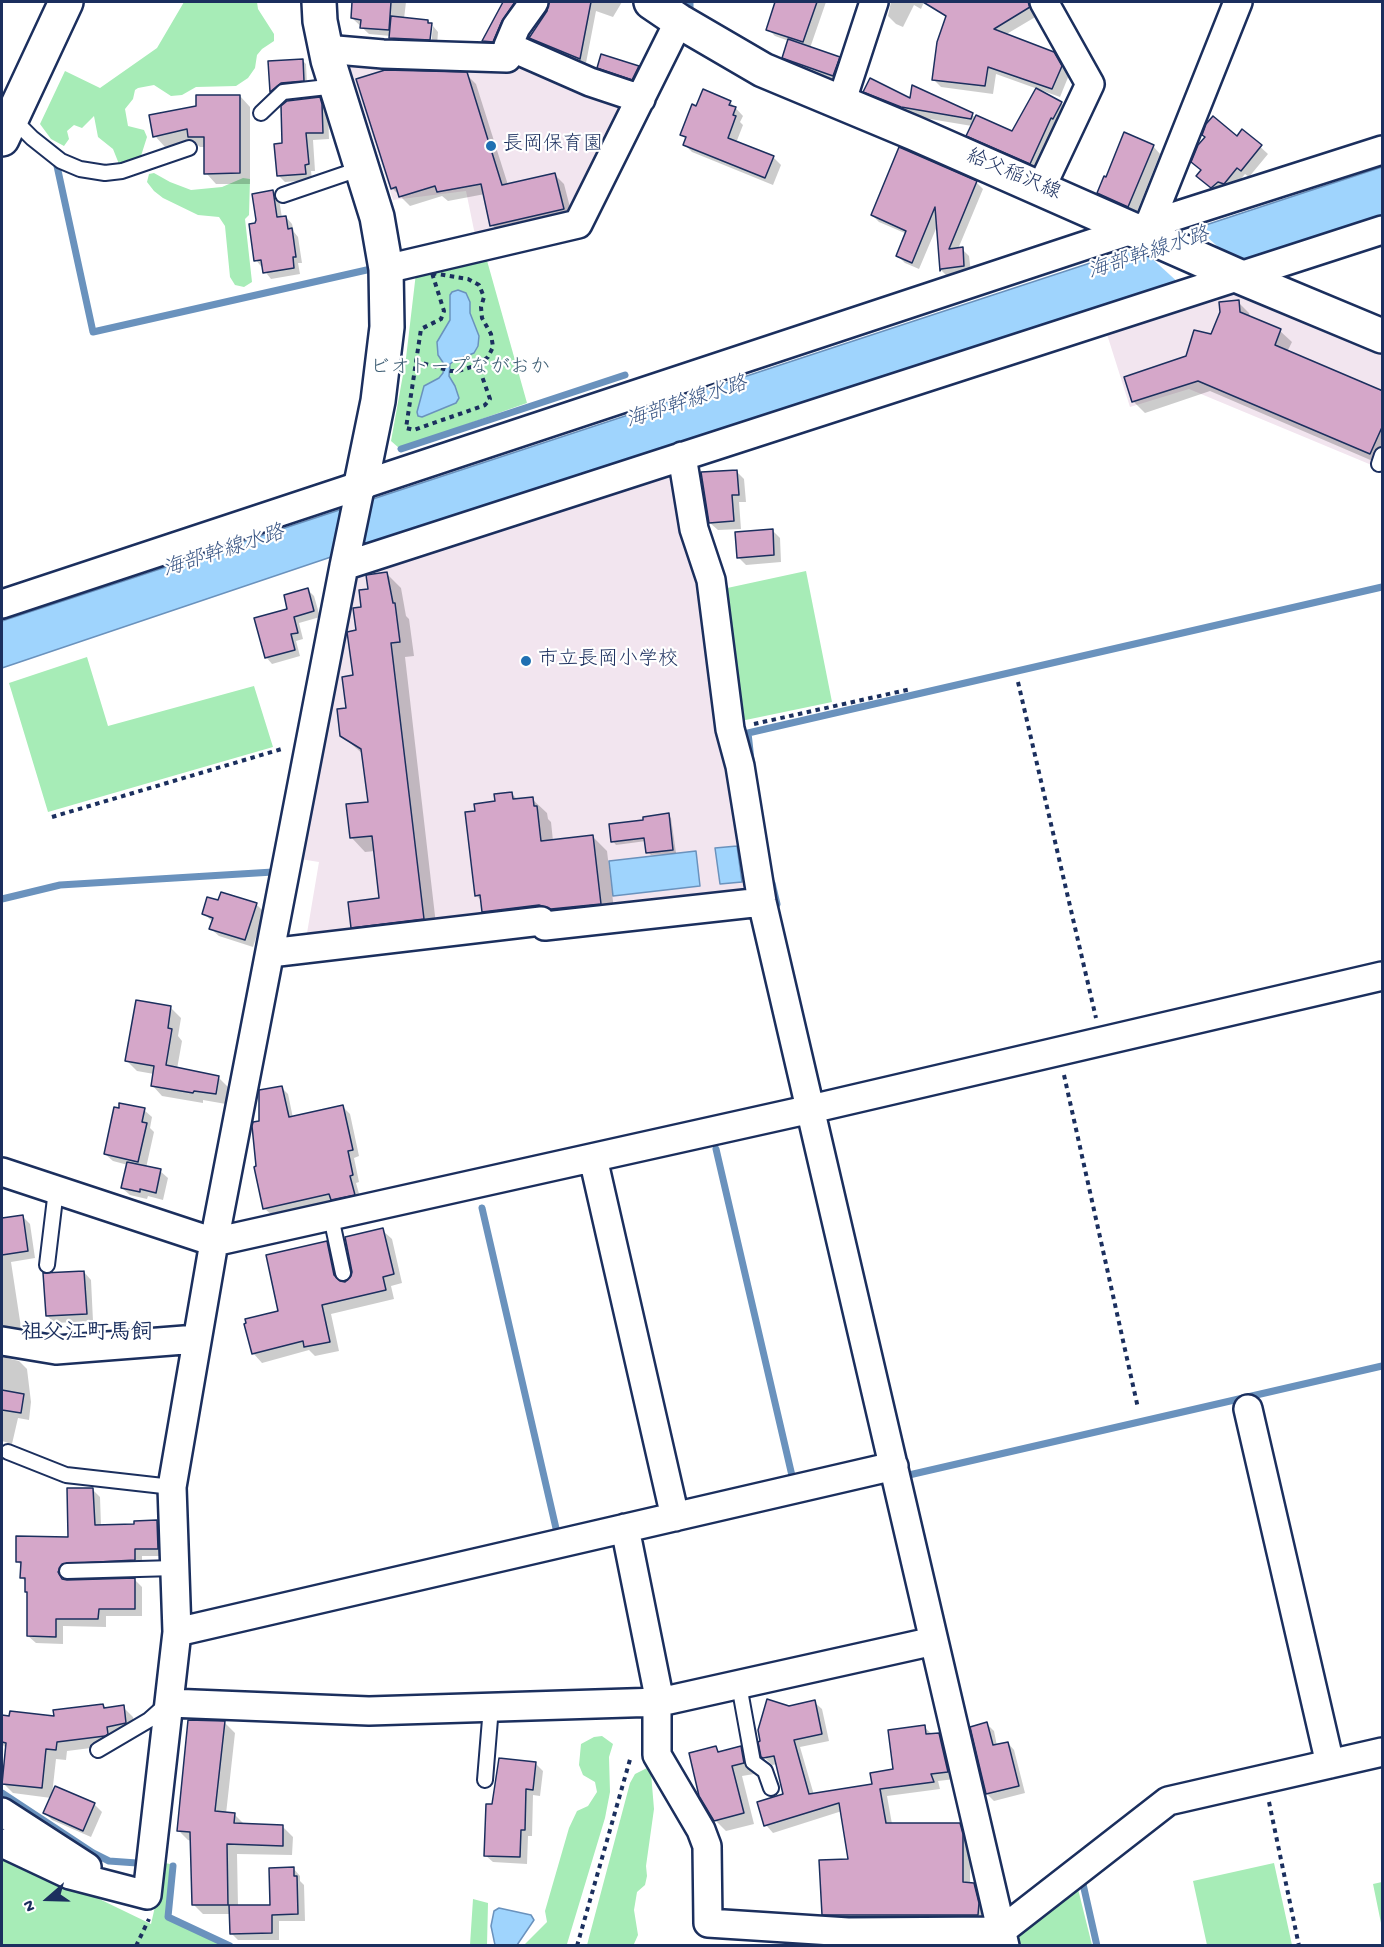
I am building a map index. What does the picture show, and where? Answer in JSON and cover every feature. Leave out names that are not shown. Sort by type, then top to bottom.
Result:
[{"type":"main road","points":[[6,128],[66,2]]},
{"type":"main road","points":[[319,2],[320,21],[326,49],[377,218],[386,269],[387,327],[378,400],[360,492]]},
{"type":"main road","name":"給父稲沢線","points":[[651,2],[762,70],[1146,230],[1232,273],[1383,336]]},
{"type":"street","points":[[326,49],[384,54],[507,58],[508,46],[516,27],[534,2]]},
{"type":"street","points":[[841,103],[874,2]]},
{"type":"street","points":[[1041,188],[1090,84],[1044,2]]},
{"type":"street","points":[[1146,230],[1238,2]]},
{"type":"street","points":[[386,269],[578,224],[679,21]]},
{"type":"street","points":[[508,46],[590,82],[641,99]]},
{"type":"street","points":[[2,604],[360,492],[1383,150]]},
{"type":"street","points":[[345,563],[682,456],[1232,273],[1383,230]]},
{"type":"street","points":[[682,456],[694,530],[711,580],[730,729],[740,766],[762,902],[1003,1938]]},
{"type":"street","points":[[2,1843],[70,1875],[147,1895],[177,1632],[172,1487],[214,1242],[360,492]]},
{"type":"street","points":[[270,952],[540,921],[545,926],[762,902]]},
{"type":"street","points":[[2,1172],[214,1242],[811,1109],[1383,976]]},
{"type":"street","points":[[593,1158],[675,1517]]},
{"type":"street","points":[[2,1341],[56,1350],[197,1339]]},
{"type":"street","points":[[1248,1409],[1330,1764]]},
{"type":"street","points":[[177,1632],[894,1466]]},
{"type":"street","points":[[625,1528],[658,1702],[657,1755],[701,1830],[707,1846],[708,1923],[848,1932],[880,1939],[1003,1938],[1168,1801],[1383,1752]]},
{"type":"street","points":[[169,1703],[369,1711],[658,1702],[934,1641]]},
{"type":"street","points":[[2,1812],[118,1888]]},
{"type":"lane","points":[[261,113],[283,92],[336,86]]},
{"type":"lane","points":[[6,128],[32,138],[61,161],[80,169],[96,172],[122,171],[189,148]]},
{"type":"lane","points":[[283,195],[362,168]]},
{"type":"lane","points":[[47,1265],[56,1190]]},
{"type":"lane","points":[[331,1216],[343,1273]]},
{"type":"lane","points":[[8,1452],[66,1475],[172,1487]]},
{"type":"lane","points":[[67,1570],[174,1568]]},
{"type":"lane","points":[[739,1685],[753,1762],[765,1771],[771,1788]]},
{"type":"lane","points":[[98,1750],[149,1720],[169,1703]]},
{"type":"lane","points":[[485,1780],[491,1707]]},
{"type":"path","points":[[415,361],[442,369],[459,371],[478,365],[488,357],[492,347],[491,334],[482,318],[481,307],[484,297],[479,285],[468,279],[432,273],[444,311],[441,320],[421,329],[415,361],[406,428],[414,430],[485,405],[489,399],[478,365]]},
{"type":"path","points":[[1018,682],[1101,1041]]},
{"type":"path","points":[[730,729],[911,688]]},
{"type":"path","points":[[52,817],[311,740]]},
{"type":"path","points":[[1059,1050],[1138,1408]]},
{"type":"path","points":[[577,1946],[634,1747]]},
{"type":"path","points":[[1264,1779],[1299,1946]]},
{"type":"path","points":[[136,1946],[149,1918]]},
{"type":"shaded area","name":"長岡保育園","points":[[511,53],[629,100],[572,215],[475,235],[466,191],[393,200],[347,58]]},
{"type":"shaded area","points":[[1230,288],[1382,353],[1382,443],[1374,466],[1189,389],[1130,407],[1105,328]]},
{"type":"shaded area","name":"市立長岡小学校","points":[[678,469],[753,893],[305,945],[319,862],[300,859],[353,573]]},
{"type":"green space","points":[[184,2],[257,2],[258,9],[274,34],[274,41],[257,55],[255,68],[248,78],[236,86],[196,87],[182,95],[171,96],[154,85],[135,90],[133,99],[125,109],[128,126],[144,130],[147,137],[140,159],[119,164],[113,149],[98,137],[94,116],[82,128],[74,125],[67,131],[69,139],[64,146],[51,139],[40,124],[65,71],[100,88],[157,48]]},
{"type":"green space","points":[[154,173],[191,190],[222,187],[243,178],[250,179],[249,215],[245,219],[252,282],[244,287],[235,285],[230,277],[225,226],[219,217],[198,215],[163,198],[147,182],[149,174]]},
{"type":"green space","name":"ビオトープながおか","points":[[486,257],[527,403],[399,448],[391,441],[406,358],[416,273]]},
{"type":"green space","points":[[806,571],[832,702],[736,722],[718,590]]},
{"type":"green space","points":[[87,657],[108,726],[254,686],[273,747],[48,812],[9,683]]},
{"type":"green space","points":[[602,1736],[613,1744],[609,1757],[610,1792],[605,1818],[567,1944],[566,1946],[524,1945],[547,1922],[545,1911],[569,1828],[577,1811],[588,1806],[597,1792],[595,1782],[583,1775],[579,1765],[581,1744],[594,1737]]},
{"type":"green space","points":[[647,1768],[651,1773],[654,1809],[646,1866],[647,1876],[645,1885],[637,1892],[634,1910],[638,1935],[634,1944],[631,1945],[587,1945],[630,1783],[635,1774]]},
{"type":"green space","points":[[2,1852],[151,1924],[165,1863],[170,1864],[166,1917],[226,1945],[2,1945]]},
{"type":"green space","points":[[1274,1863],[1292,1945],[1207,1945],[1193,1881]]},
{"type":"green space","points":[[1382,1882],[1382,1928],[1373,1884]]},
{"type":"green space","points":[[1077,1885],[1092,1945],[1012,1945],[1013,1936]]},
{"type":"green space","points":[[473,1899],[488,1903],[487,1945],[470,1945]]},
{"type":"water","name":"海部幹線水路","points":[[1382,167],[1382,216],[331,557],[2,668],[2,621]]},
{"type":"water","points":[[458,290],[466,293],[470,302],[470,313],[479,336],[478,346],[474,353],[450,364],[449,376],[459,398],[456,403],[422,417],[418,416],[424,386],[439,378],[443,373],[444,364],[438,355],[437,342],[450,320],[450,295]]},
{"type":"water","points":[[737,846],[742,882],[720,884],[715,848]]},
{"type":"water","points":[[696,851],[700,886],[613,896],[609,861]]},
{"type":"water","points":[[499,1908],[531,1915],[534,1920],[517,1945],[495,1945],[491,1926],[494,1911]]},
{"type":"pier","points":[[1194,225],[1239,266],[1181,285],[1136,244]]},
{"type":"building","points":[[352,2],[391,2],[389,30],[360,28],[361,20],[351,18]]},
{"type":"building","points":[[503,2],[515,2],[502,21],[493,42],[482,41]]},
{"type":"building","points":[[549,2],[591,2],[580,59],[529,38],[547,11]]},
{"type":"building","points":[[775,2],[817,2],[803,42],[766,30]]},
{"type":"building","points":[[923,2],[1028,2],[1030,7],[994,29],[1054,52],[1062,66],[1052,89],[988,67],[985,86],[932,80],[937,42],[946,16]]},
{"type":"building","points":[[391,16],[428,20],[428,23],[432,23],[430,40],[389,38]]},
{"type":"building","points":[[788,39],[840,57],[833,76],[782,58]]},
{"type":"building","points":[[601,54],[639,66],[632,80],[597,68]]},
{"type":"building","points":[[303,59],[304,81],[281,83],[270,92],[268,61]]},
{"type":"building","points":[[385,70],[467,72],[502,185],[555,173],[564,209],[490,226],[481,184],[437,192],[435,186],[399,197],[396,187],[391,189],[356,79]]},
{"type":"building","points":[[870,78],[910,98],[912,85],[973,113],[971,119],[901,107],[863,92]]},
{"type":"building","points":[[1036,88],[1062,102],[1053,119],[1051,118],[1030,164],[966,136],[976,115],[1012,131]]},
{"type":"building","points":[[703,89],[731,101],[729,105],[736,107],[733,115],[736,116],[728,138],[774,156],[765,178],[683,145],[686,137],[680,135],[692,104],[696,106]]},
{"type":"building","points":[[196,95],[240,95],[240,173],[204,174],[204,137],[188,137],[187,129],[153,137],[149,115],[196,106]]},
{"type":"building","points":[[320,97],[323,133],[306,133],[309,164],[305,165],[306,174],[277,176],[274,144],[282,143],[281,106],[287,101]]},
{"type":"building","points":[[1213,116],[1237,136],[1242,129],[1262,145],[1241,171],[1237,168],[1224,184],[1218,182],[1211,188],[1196,176],[1201,170],[1191,162],[1198,145],[1205,137],[1202,135],[1206,124]]},
{"type":"building","points":[[1124,132],[1154,145],[1128,207],[1097,193]]},
{"type":"building","points":[[899,147],[977,181],[949,249],[963,247],[964,266],[940,271],[935,207],[912,263],[896,256],[906,231],[871,215]]},
{"type":"building","points":[[273,190],[277,217],[286,216],[288,229],[292,228],[296,257],[293,257],[294,268],[263,273],[261,260],[254,261],[249,224],[255,223],[256,220],[252,194]]},
{"type":"building","points":[[1239,300],[1240,312],[1281,329],[1275,345],[1383,391],[1383,425],[1370,454],[1198,381],[1132,402],[1124,377],[1186,356],[1194,330],[1211,334],[1220,312],[1219,302]]},
{"type":"building","points":[[737,470],[739,495],[732,495],[734,521],[709,523],[701,472]]},
{"type":"building","points":[[773,529],[774,555],[737,558],[735,532]]},
{"type":"building","points":[[387,572],[393,603],[395,603],[400,642],[391,643],[424,919],[351,928],[348,902],[379,898],[372,836],[350,838],[346,804],[368,802],[361,749],[340,736],[337,709],[346,708],[342,677],[353,675],[347,632],[356,630],[353,608],[361,607],[359,590],[368,589],[366,575]]},
{"type":"building","points":[[308,588],[314,611],[294,617],[298,633],[291,634],[295,650],[265,658],[254,618],[287,609],[284,595]]},
{"type":"building","points":[[512,792],[513,799],[533,797],[534,806],[537,806],[541,841],[593,835],[601,904],[551,909],[539,905],[482,912],[480,895],[475,896],[465,812],[475,811],[474,804],[495,801],[494,794]]},
{"type":"building","points":[[669,813],[673,850],[646,853],[644,838],[611,842],[609,824],[643,820],[643,817]]},
{"type":"building","points":[[221,892],[257,903],[245,940],[209,929],[213,918],[202,914],[207,897],[218,900]]},
{"type":"building","points":[[136,1000],[171,1006],[168,1028],[172,1029],[166,1065],[219,1076],[216,1094],[194,1091],[193,1093],[151,1086],[154,1066],[125,1061]]},
{"type":"building","points":[[282,1086],[289,1117],[343,1105],[353,1150],[348,1151],[353,1175],[350,1176],[355,1195],[331,1200],[329,1194],[263,1209],[254,1167],[256,1166],[252,1126],[253,1122],[259,1121],[259,1090]]},
{"type":"building","points":[[119,1103],[145,1108],[142,1122],[147,1123],[138,1162],[104,1154],[114,1107],[119,1108]]},
{"type":"building","points":[[127,1162],[161,1169],[156,1193],[121,1188]]},
{"type":"building","points":[[23,1215],[28,1251],[2,1255],[2,1218]]},
{"type":"building","points":[[383,1228],[394,1274],[383,1277],[386,1290],[322,1305],[330,1342],[304,1347],[303,1341],[252,1354],[244,1324],[245,1319],[278,1311],[266,1255],[327,1241],[334,1275],[340,1281],[345,1282],[352,1272],[345,1237]]},
{"type":"building","points":[[84,1271],[87,1314],[46,1316],[43,1273]]},
{"type":"building","points":[[2,1390],[24,1394],[21,1413],[2,1410]]},
{"type":"building","points":[[67,1488],[93,1488],[95,1525],[134,1524],[134,1521],[157,1520],[158,1549],[135,1549],[135,1560],[62,1564],[58,1572],[62,1579],[67,1580],[135,1578],[135,1609],[99,1609],[98,1619],[56,1619],[56,1637],[27,1636],[27,1592],[25,1592],[25,1578],[20,1578],[21,1562],[16,1562],[16,1536],[68,1537]]},
{"type":"building","points":[[767,1699],[789,1706],[815,1700],[822,1734],[794,1740],[809,1794],[872,1784],[870,1773],[893,1769],[888,1730],[925,1725],[926,1734],[939,1733],[948,1772],[931,1774],[934,1782],[880,1789],[886,1823],[960,1823],[963,1834],[963,1882],[974,1883],[979,1903],[978,1915],[822,1915],[819,1860],[848,1859],[839,1803],[764,1826],[757,1802],[783,1794],[774,1756],[761,1757],[758,1742],[760,1741],[758,1730]]},
{"type":"building","points":[[103,1704],[104,1708],[124,1705],[126,1723],[107,1727],[108,1734],[105,1736],[57,1742],[56,1750],[46,1749],[42,1788],[2,1784],[6,1743],[2,1742],[2,1715],[9,1716],[10,1711],[54,1716],[53,1710]]},
{"type":"building","points":[[188,1720],[225,1721],[215,1811],[235,1813],[234,1823],[283,1825],[283,1846],[227,1844],[228,1905],[192,1905],[190,1832],[177,1831]]},
{"type":"building","points":[[987,1722],[993,1745],[1008,1742],[1019,1786],[986,1794],[970,1727]]},
{"type":"building","points":[[716,1746],[718,1752],[741,1746],[744,1763],[732,1766],[744,1813],[714,1821],[699,1796],[689,1753]]},
{"type":"building","points":[[499,1758],[536,1762],[533,1790],[526,1789],[525,1830],[521,1830],[520,1857],[484,1856],[486,1804],[492,1804]]},
{"type":"building","points":[[55,1786],[95,1803],[83,1831],[43,1813]]},
{"type":"building","points":[[294,1867],[294,1876],[297,1876],[298,1914],[272,1915],[272,1933],[230,1934],[229,1905],[270,1905],[269,1868]]},
{"type":"waterway","points":[[690,2],[690,9]]},
{"type":"waterway","points":[[57,166],[93,332],[371,269]]},
{"type":"waterway","points":[[401,449],[625,375]]},
{"type":"waterway","points":[[751,760],[748,733],[1382,587]]},
{"type":"waterway","points":[[2,899],[60,885],[273,872]]},
{"type":"waterway","points":[[772,883],[777,904]]},
{"type":"waterway","points":[[716,1149],[793,1480]]},
{"type":"waterway","points":[[482,1208],[558,1537]]},
{"type":"waterway","points":[[909,1475],[1382,1366]]},
{"type":"waterway","points":[[2,1793],[93,1853],[109,1861],[137,1863]]},
{"type":"waterway","points":[[173,1866],[168,1917],[230,1946]]},
{"type":"waterway","points":[[1083,1884],[1097,1946]]},
{"type":"place","name":"長岡保育園","points":[[491,146]]},
{"type":"place","name":"市立長岡小学校","points":[[526,661]]},
{"type":"district","name":"祖父江町馬飼","points":[[87,1335]]}]
